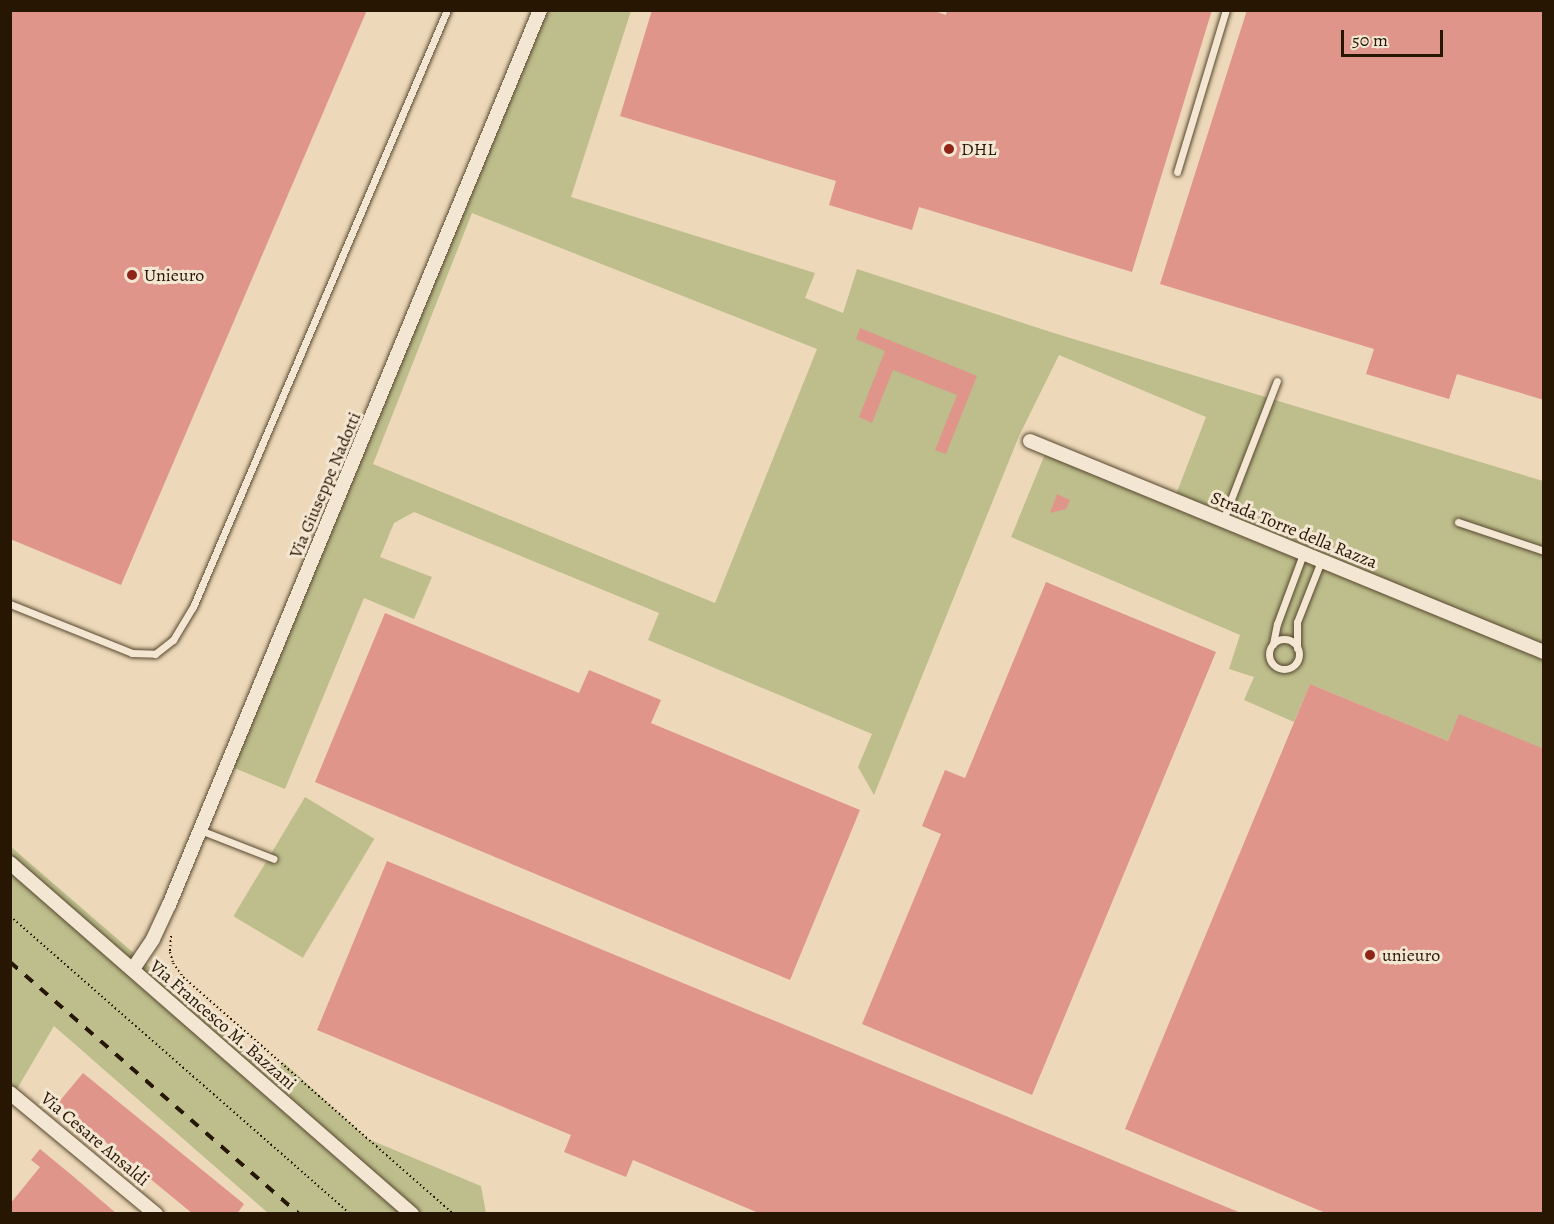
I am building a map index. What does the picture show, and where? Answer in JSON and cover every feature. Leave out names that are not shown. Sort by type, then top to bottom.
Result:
[{"type":"street","name":"Via Giuseppe Nadotti","points":[[133,969],[153,939],[200,830],[540,10]]},
{"type":"street","name":"Strada Torre della Razza","points":[[1030,441],[1544,652]]},
{"type":"street","name":"Via Francesco M. Bazzani","points":[[10,863],[412,1214]]},
{"type":"street","name":"Via Cesare Ansaldi","points":[[10,1093],[156,1214]]},
{"type":"lane","points":[[10,604],[132,653],[155,654],[173,640],[193,607],[447,10]]},
{"type":"lane","points":[[1177,172],[1226,10]]},
{"type":"lane","points":[[1223,520],[1277,381]]},
{"type":"lane","points":[[1458,522],[1544,551]]},
{"type":"lane","points":[[1303,554],[1277,624],[1269,658],[1274,666],[1283,669],[1296,663],[1297,622],[1321,561]]},
{"type":"lane","points":[[1273,644],[1286,639],[1297,648]]},
{"type":"lane","points":[[200,830],[274,859]]},
{"type":"path","points":[[10,916],[351,1214]]},
{"type":"path","points":[[172,931],[170,952],[173,963],[183,977],[454,1214]]},
{"type":"green space","points":[[538,11],[631,11],[571,197],[815,273],[805,298],[843,313],[857,269],[1057,334],[1543,481],[1543,749],[1459,715],[1448,741],[1310,684],[1294,722],[1244,700],[1254,677],[1229,669],[1240,635],[1011,537],[1047,449],[1175,497],[1206,417],[1059,355],[1019,436],[874,795],[858,767],[872,734],[648,640],[659,613],[414,512],[394,523],[380,557],[432,577],[414,619],[364,598],[285,789],[227,765]],"holes":[[[472,213],[817,349],[715,603],[373,464]]]},
{"type":"green space","points":[[305,797],[374,839],[303,958],[233,916]]},
{"type":"green space","points":[[10,846],[276,1076],[283,1062],[368,1139],[481,1186],[486,1213],[268,1213],[54,1026],[17,1089],[10,1084]]},
{"type":"building","name":"Unieuro","points":[[10,10],[367,10],[121,585],[10,539]]},
{"type":"building","name":"DHL","points":[[652,10],[932,10],[946,15],[947,10],[1212,10],[1132,272],[919,207],[912,230],[829,205],[836,181],[620,116]]},
{"type":"building","points":[[1247,10],[1544,10],[1544,400],[1457,374],[1449,399],[1366,374],[1374,349],[1160,284]]},
{"type":"building","points":[[860,328],[977,376],[946,454],[935,450],[957,395],[893,370],[872,423],[859,417],[885,351],[856,339]]},
{"type":"building","points":[[1057,494],[1070,500],[1066,509],[1050,513]]},
{"type":"building","points":[[1046,582],[1216,652],[1032,1095],[862,1024],[941,834],[922,826],[945,770],[965,778]]},
{"type":"building","points":[[385,613],[579,693],[589,670],[661,700],[651,723],[860,810],[790,980],[315,782]]},
{"type":"building","name":"unieuro","points":[[1310,684],[1448,741],[1459,714],[1544,749],[1544,1214],[1328,1214],[1125,1129]]},
{"type":"building","points":[[387,861],[1241,1214],[761,1214],[633,1160],[626,1177],[564,1152],[571,1135],[317,1030]]},
{"type":"building","points":[[83,1073],[244,1204],[237,1214],[193,1214],[58,1103]]},
{"type":"building","points":[[40,1149],[117,1214],[10,1214],[10,1204],[40,1167],[31,1160]]},
{"type":"railway","points":[[10,962],[299,1214]]},
{"type":"place","name":"DHL","points":[[949,149]]},
{"type":"place","name":"Unieuro","points":[[132,275]]},
{"type":"place","name":"unieuro","points":[[1370,955]]}]
